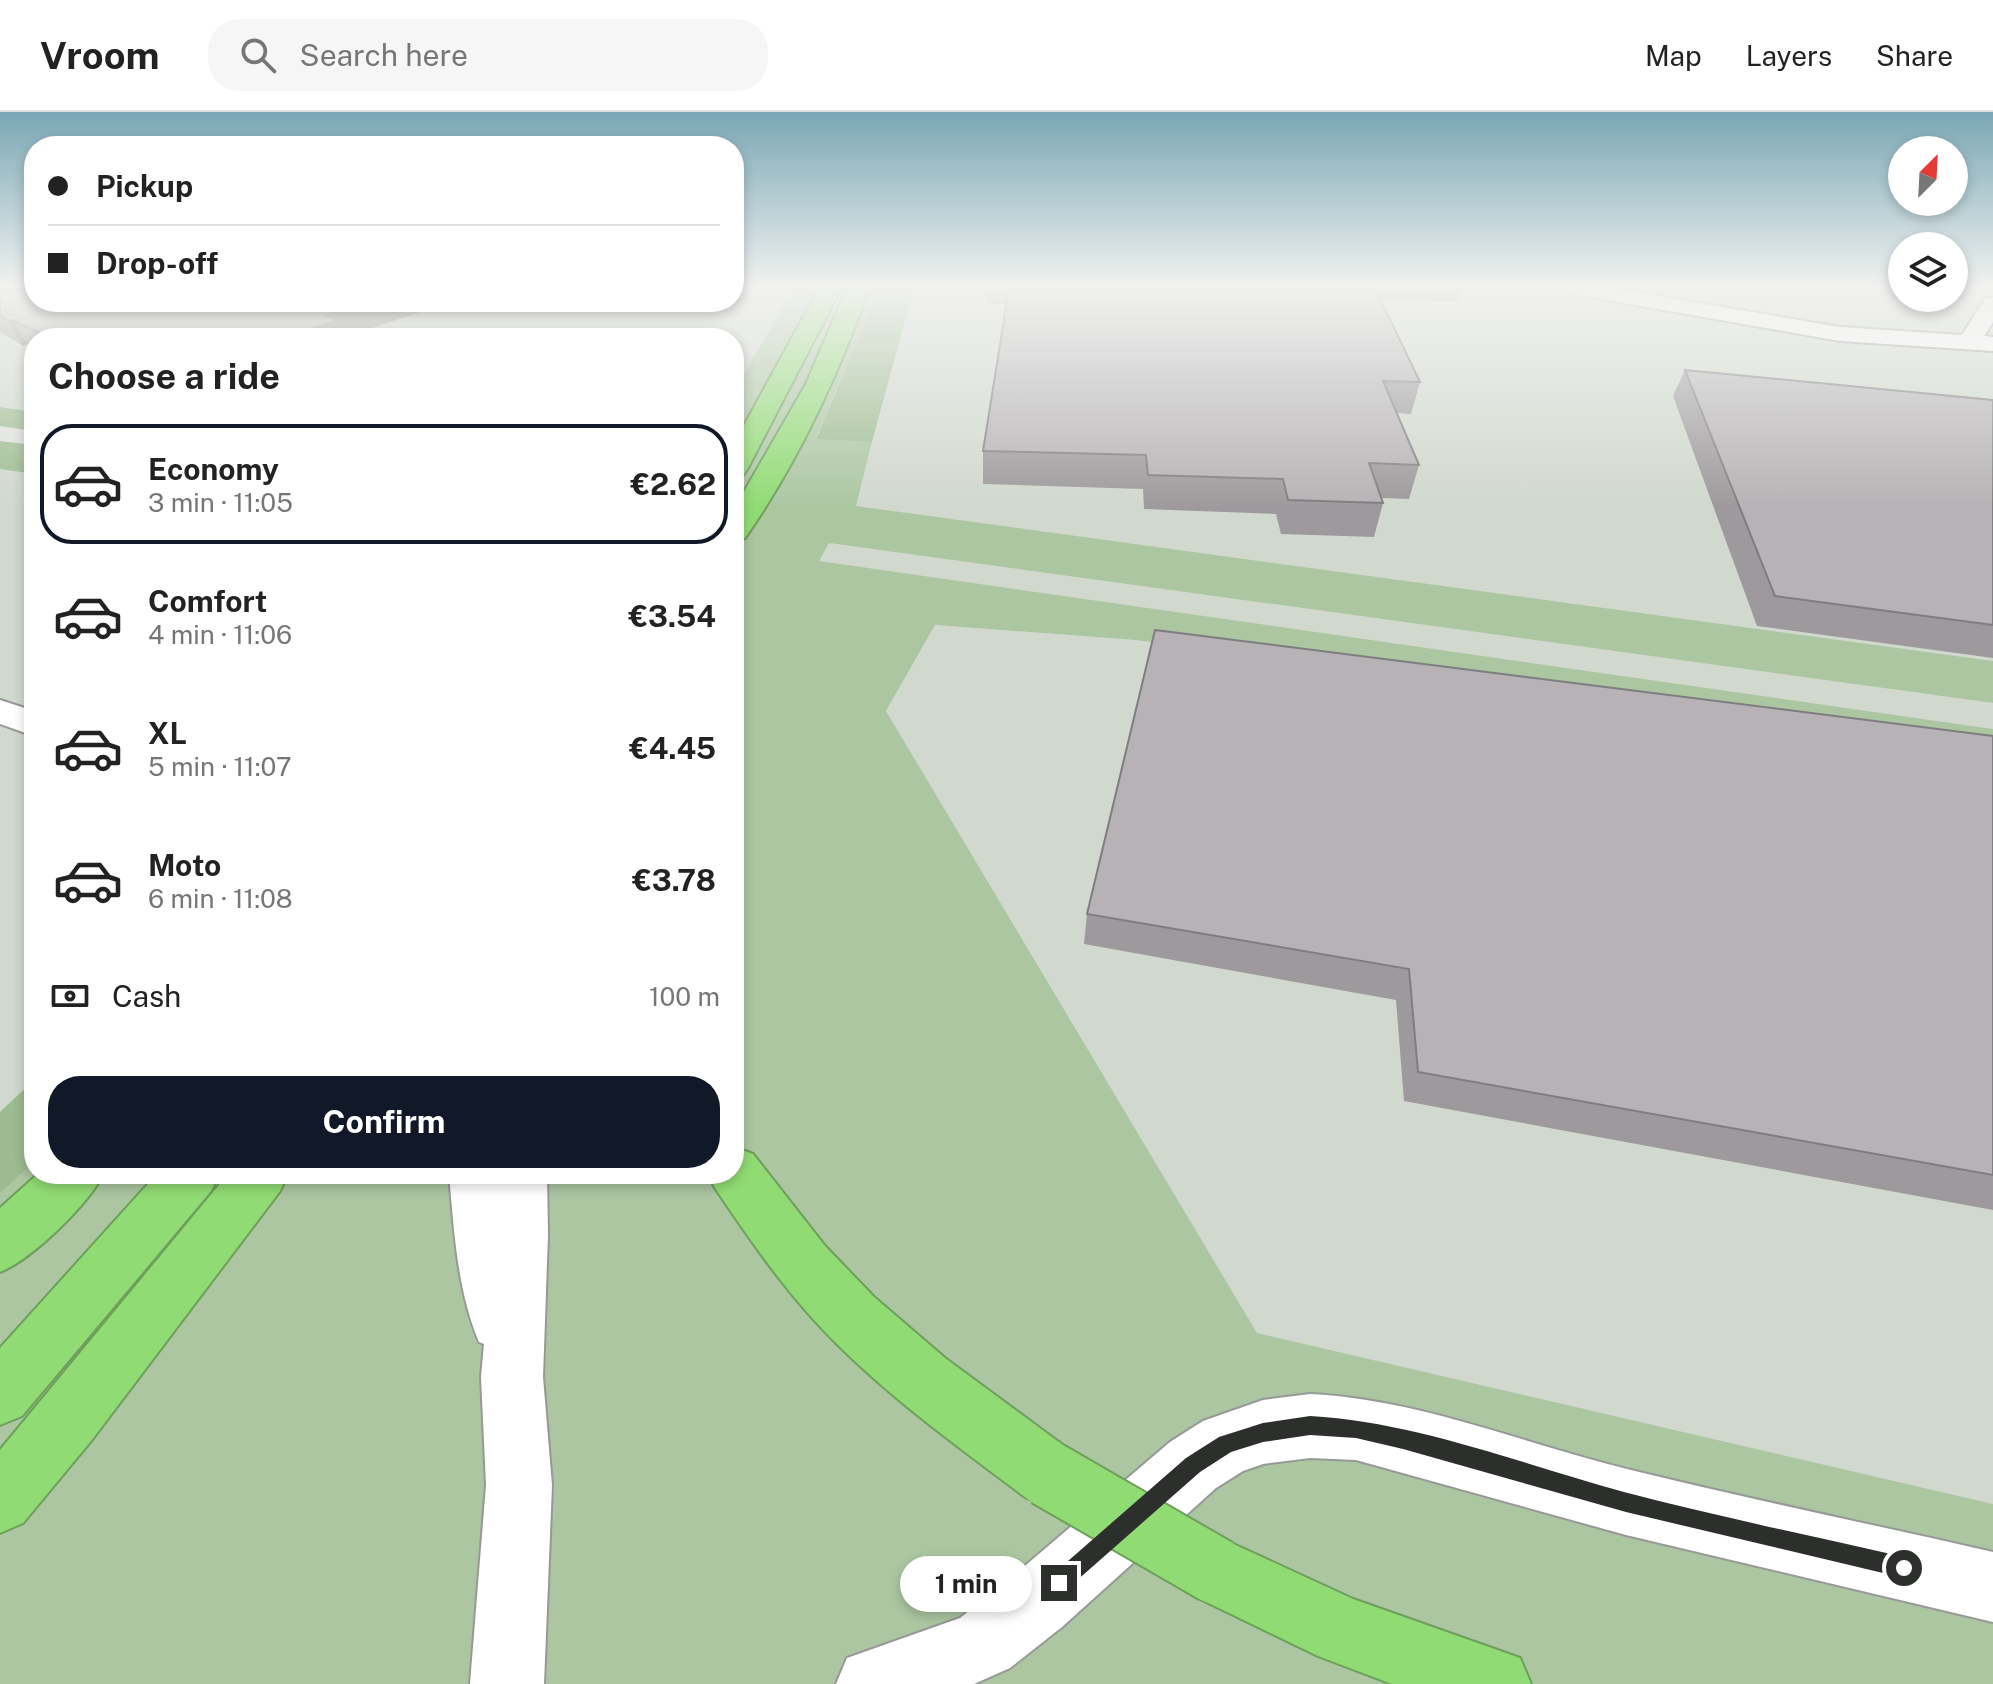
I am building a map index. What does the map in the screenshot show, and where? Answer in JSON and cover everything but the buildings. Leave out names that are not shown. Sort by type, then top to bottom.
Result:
[{"type":"highway","points":[[744,450],[793,361]]},
{"type":"highway","points":[[744,542],[764,507],[784,455],[827,361]]},
{"type":"highway","points":[[744,517],[784,455]]},
{"type":"highway","points":[[0,1245],[65,1184]]},
{"type":"highway","points":[[0,1394],[183,1184]]},
{"type":"highway","points":[[0,1500],[69,1419],[253,1184]]},
{"type":"highway","points":[[743,1184],[776,1230],[852,1317],[952,1405],[1048,1474],[1216,1571],[1343,1631],[1494,1684]]},
{"type":"street","points":[[0,711],[24,720]]},
{"type":"street","points":[[477,1184],[484,1247],[512,1377]]},
{"type":"street","points":[[507,1684],[519,1485],[512,1377],[520,1184]]},
{"type":"street","points":[[873,1684],[933,1665],[985,1643],[1037,1602],[1193,1465],[1226,1444],[1263,1432],[1310,1426],[1356,1428],[1391,1436],[1626,1502],[1993,1587]]},
{"type":"shaded area","points":[[0,361],[24,361],[24,411],[0,407]]},
{"type":"shaded area","points":[[744,361],[751,361],[744,374]]},
{"type":"shaded area","points":[[894,361],[1993,361],[1993,661],[855,506]]},
{"type":"shaded area","points":[[0,469],[24,473],[24,1089],[0,1112]]},
{"type":"shaded area","points":[[829,543],[1993,703],[1993,729],[818,562]]},
{"type":"shaded area","points":[[935,625],[1136,640],[1993,755],[1993,1504],[1257,1333],[886,711]]},
{"type":"green space","points":[[751,361],[848,361],[816,438],[872,442],[856,506],[1993,661],[1993,703],[829,543],[819,561],[1993,729],[1993,755],[1136,640],[935,625],[886,711],[1257,1333],[1993,1504],[1993,1684],[0,1684],[0,1193],[24,1172],[24,1184],[744,1184],[744,374]]},
{"type":"green space","points":[[848,361],[894,361],[872,442],[816,439]]},
{"type":"green space","points":[[0,407],[24,411],[24,430],[0,426]]},
{"type":"green space","points":[[0,441],[24,444],[24,473],[0,469]]},
{"type":"green space","points":[[24,1089],[24,1172],[0,1193],[0,1112]]},
{"type":"route","points":[[1059,1583],[1193,1465],[1226,1444],[1263,1432],[1310,1426],[1356,1428],[1403,1439],[1626,1502],[1904,1568]]}]
